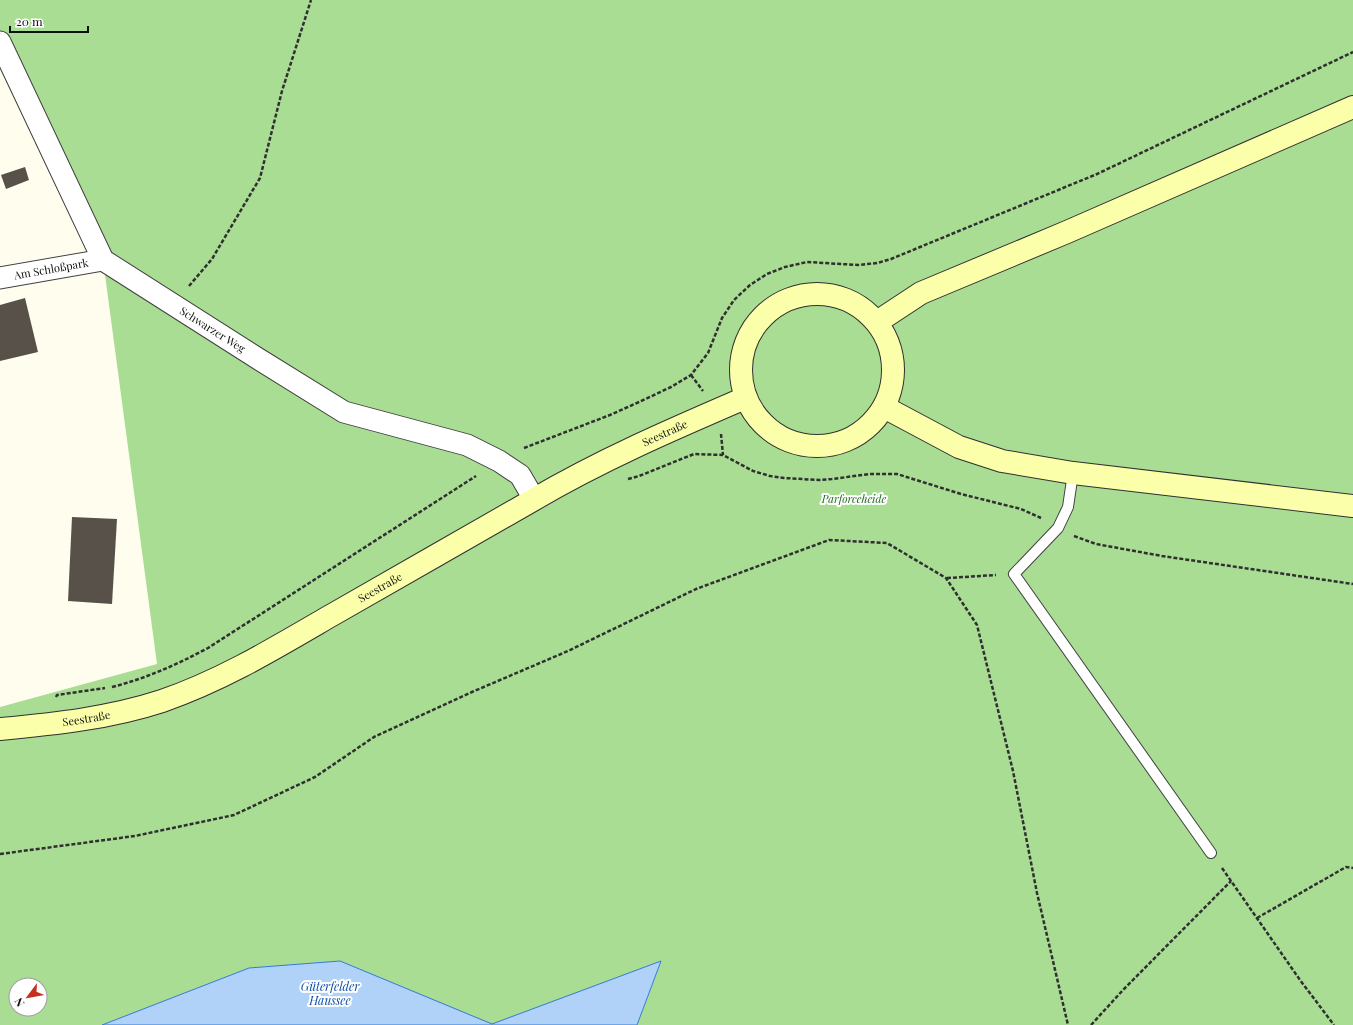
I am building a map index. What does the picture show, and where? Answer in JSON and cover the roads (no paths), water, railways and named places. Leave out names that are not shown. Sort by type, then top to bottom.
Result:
[{"type":"main road","points":[[877,322],[921,293],[1067,232],[1353,107]]},
{"type":"main road","points":[[820,293],[842,297],[861,307],[877,322],[888,341],[894,363],[892,386],[884,407],[872,424],[854,437],[834,445],[812,447],[791,442],[772,432],[756,417],[745,398],[740,376],[741,355],[748,334],[761,316],[778,303],[798,295],[820,293]]},
{"type":"main road","name":"Seestraße","points":[[0,729],[34,726],[96,717],[137,708],[184,693],[213,681],[264,654],[608,458],[745,398]]},
{"type":"main road","points":[[884,407],[959,447],[1002,461],[1073,473],[1353,506]]},
{"type":"street","points":[[0,42],[103,260]]},
{"type":"street","name":"Am Schloßpark","points":[[0,278],[103,260]]},
{"type":"street","name":"Schwarzer Weg","points":[[103,260],[344,412],[467,445],[499,461],[520,475],[534,499]]},
{"type":"lane","points":[[1073,473],[1068,507],[1058,528],[1014,574],[1211,853]]},
{"type":"water","name":"Güterfelder Haussee","points":[[340,961],[492,1024],[661,961],[637,1025],[102,1025],[249,968]]},
{"type":"park label","name":"Parforceheide","points":[[854,499]]}]
